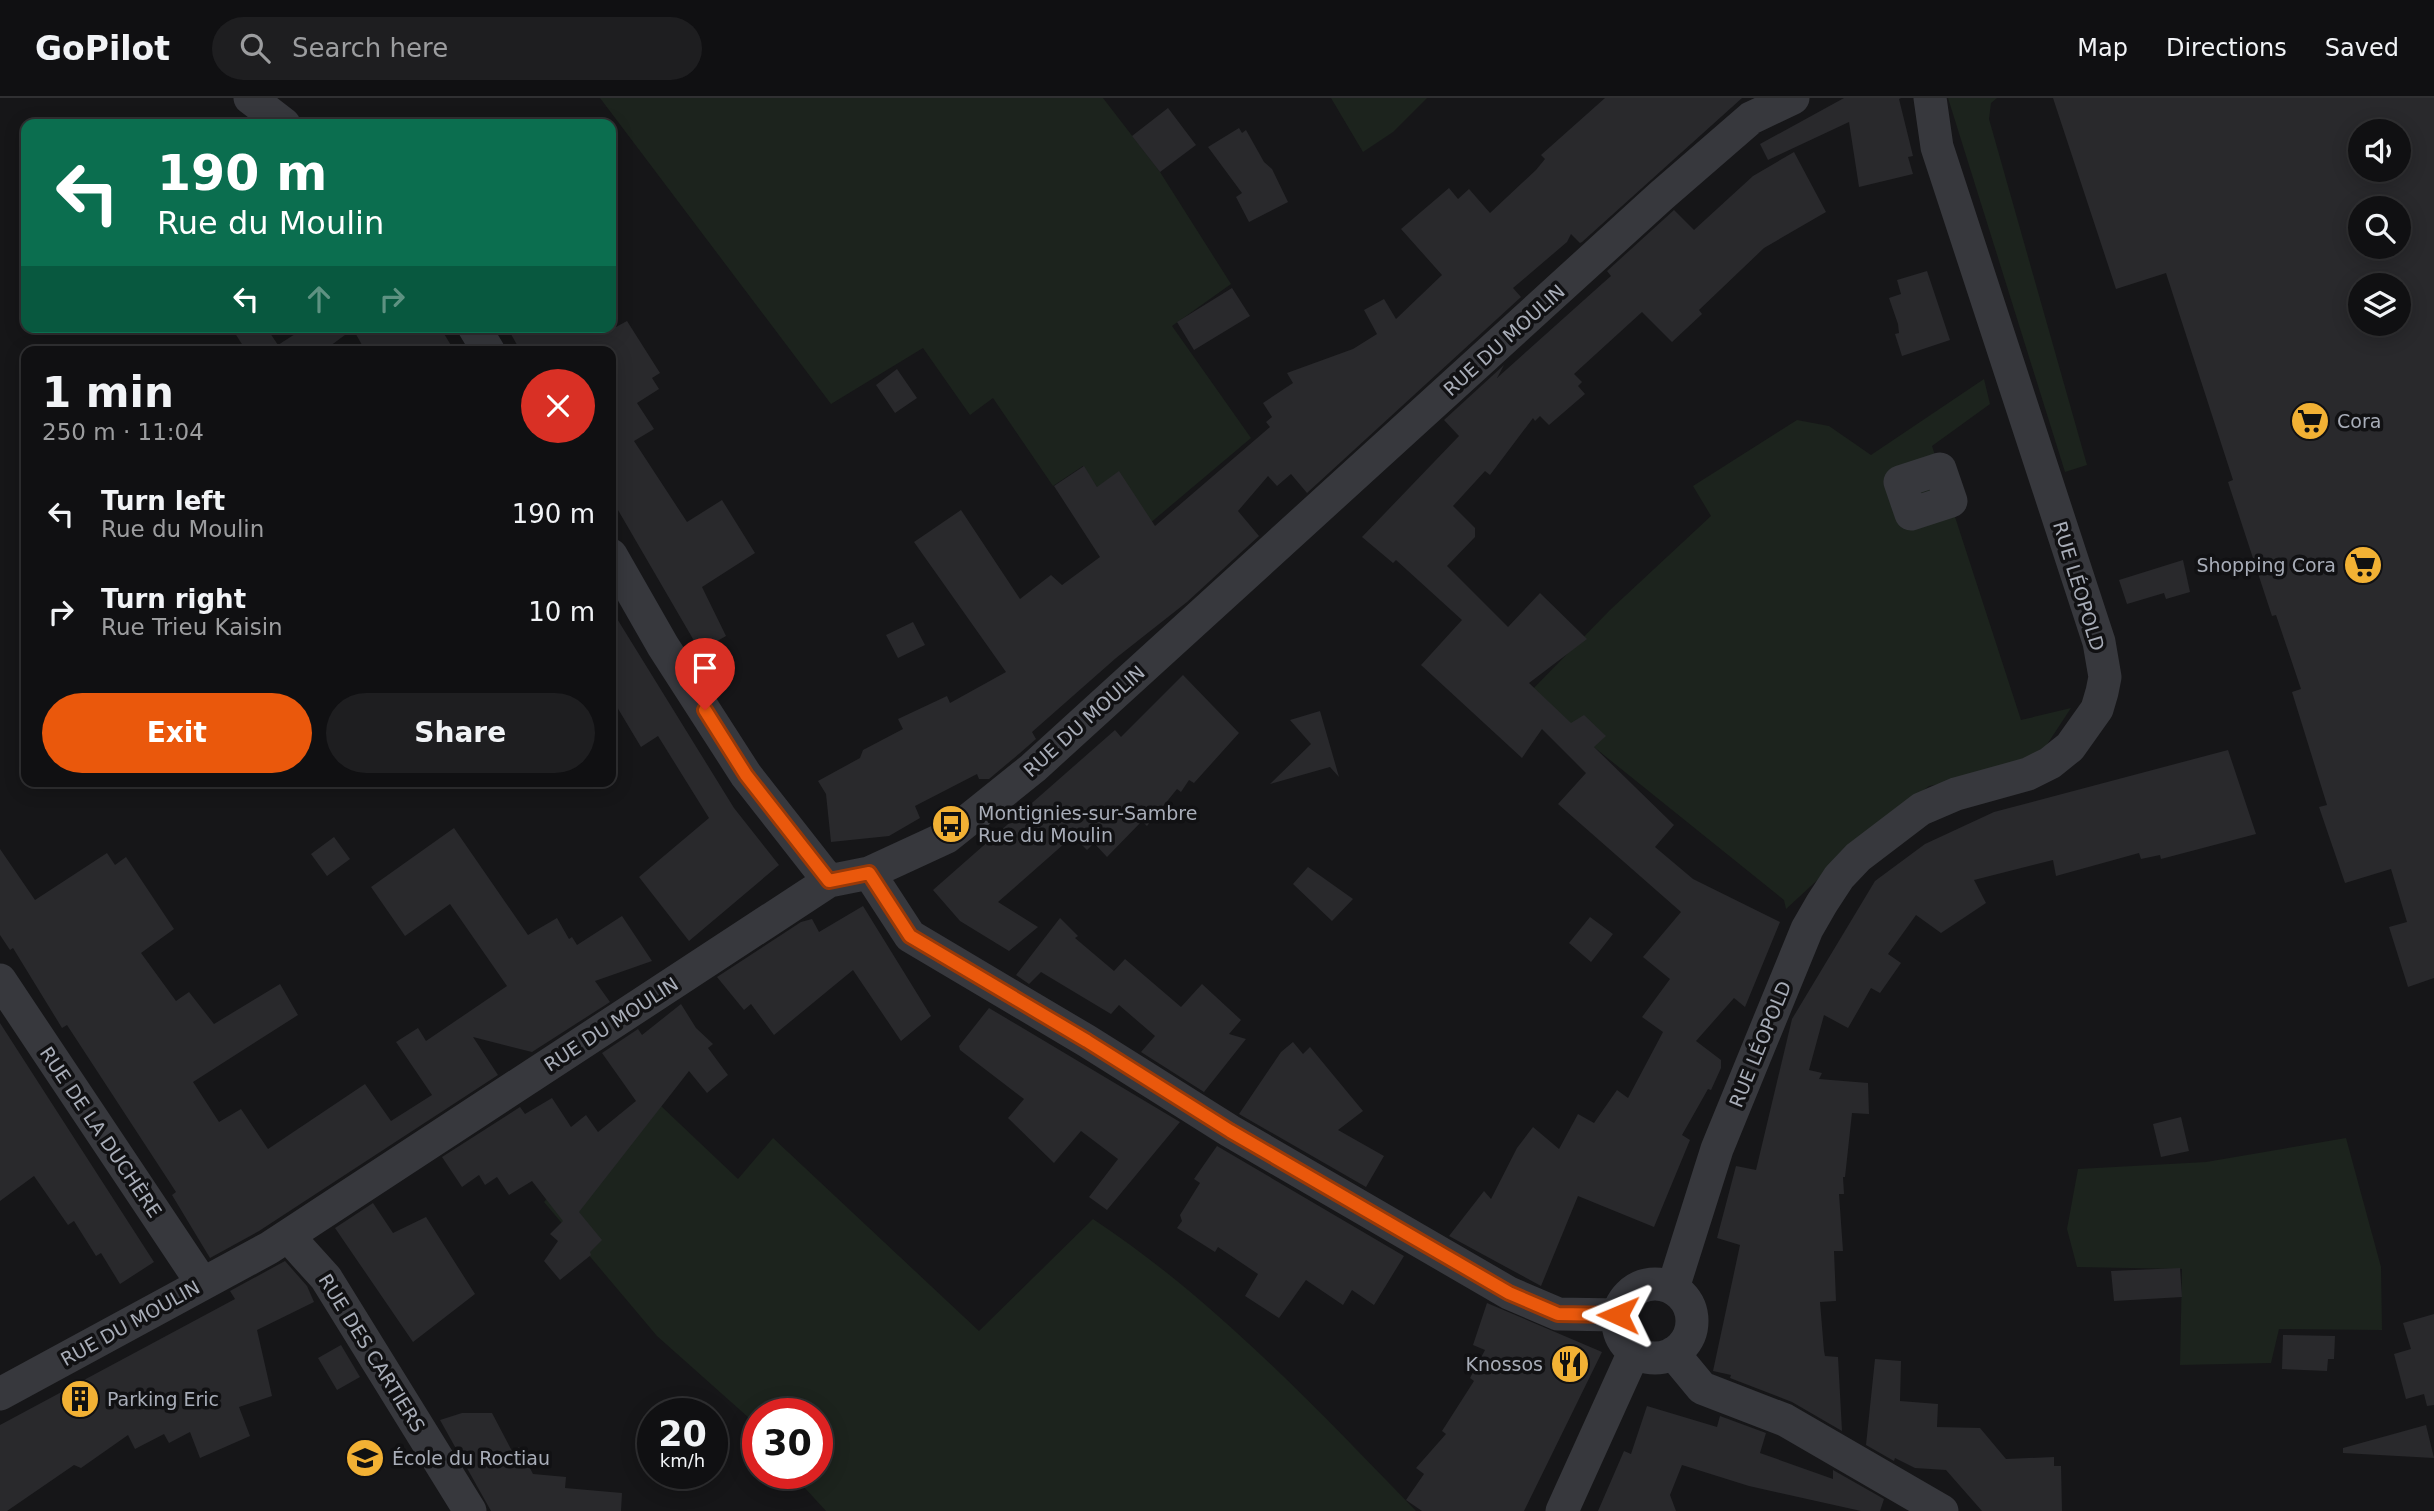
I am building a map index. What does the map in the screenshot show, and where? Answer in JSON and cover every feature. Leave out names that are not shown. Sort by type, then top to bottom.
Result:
[{"type":"street","points":[[250,98],[277,119]]},
{"type":"street","name":"RUE DU MOULIN","points":[[0,1394],[288,1236],[829,881],[869,873],[947,837],[1033,768],[1661,196],[1751,118],[1793,98]]},
{"type":"street","name":"RUE LÉOPOLD","points":[[1674,1288],[1717,1149],[1807,929],[1839,877],[1858,857],[1921,809],[1956,794],[2028,774],[2050,763],[2079,736],[2097,709],[2102,692],[2105,677],[2099,642],[1937,147],[1930,98]]},
{"type":"street","points":[[616,564],[663,646],[746,775],[829,881]]},
{"type":"street","points":[[869,873],[910,936],[1087,1041],[1230,1131],[1509,1293],[1558,1314],[1618,1315]]},
{"type":"street","name":"RUE DE LA DUCHÈRE","points":[[0,980],[202,1283]]},
{"type":"street","name":"RUE DES CARTIERS","points":[[288,1236],[326,1278],[470,1511]]},
{"type":"street","points":[[1653,1283],[1674,1288],[1688,1304],[1692,1315],[1688,1337],[1673,1353],[1653,1358],[1634,1352],[1621,1336],[1618,1315],[1626,1297],[1653,1283]]},
{"type":"street","points":[[1562,1511],[1634,1352]]},
{"type":"street","points":[[1673,1353],[1702,1388],[1786,1420],[1941,1511]]},
{"type":"shaded area","points":[[600,98],[1103,98],[1160,172],[1231,284],[1172,326],[1251,438],[1136,535],[1118,518],[1083,466],[1053,486],[993,398],[970,415],[923,348],[831,404]]},
{"type":"shaded area","points":[[1331,98],[1427,98],[1393,132],[1363,152]]},
{"type":"shaded area","points":[[1948,98],[1997,98],[1991,103],[1989,119],[2087,465],[2065,472]]},
{"type":"shaded area","points":[[1984,379],[1990,404],[1932,446],[2021,720],[2071,708],[2046,746],[2004,772],[1929,786],[1863,838],[1786,909],[1784,900],[1528,694],[1610,610],[1711,516],[1693,486],[1797,420],[1829,426],[1871,455]]},
{"type":"shaded area","points":[[661,1106],[738,1179],[773,1138],[979,1331],[1093,1219],[1137,1250],[1222,1319],[1301,1394],[1416,1511],[826,1511],[806,1489],[833,1489],[833,1398],[742,1398],[742,1412],[657,1336],[544,1202],[620,1114],[637,1136]]},
{"type":"shaded area","points":[[2346,1138],[2381,1267],[2382,1330],[2279,1329],[2271,1363],[2180,1365],[2182,1269],[2077,1267],[2067,1229],[2078,1169],[2206,1162]]},
{"type":"building","points":[[1605,98],[1742,98],[1582,242],[1571,234],[1567,242],[1513,288],[1521,297],[1307,493],[1291,474],[1277,486],[1268,476],[1238,511],[1259,536],[1187,602],[1116,658],[1032,732],[1036,739],[989,779],[979,779],[977,774],[915,806],[920,818],[889,836],[831,842],[826,794],[818,781],[860,758],[863,750],[903,729],[898,719],[947,696],[950,703],[1006,672],[914,542],[961,510],[1020,599],[1051,575],[1062,585],[1100,557],[1054,486],[1084,466],[1097,487],[1119,471],[1155,526],[1270,427],[1266,422],[1272,417],[1263,403],[1293,383],[1287,373],[1353,349],[1377,334],[1364,310],[1384,299],[1396,319],[1442,275],[1401,229],[1449,188],[1458,199],[1469,189],[1490,213],[1536,170],[1545,159],[1541,155]]},
{"type":"building","points":[[1844,98],[1901,98],[1899,99],[1913,156],[1908,157],[1913,174],[1859,187],[1849,122],[1768,160],[1760,144]]},
{"type":"building","name":"Shopping Cora","points":[[2053,98],[2434,98],[2434,978],[2408,987],[2389,927],[2407,922],[2391,869],[2345,883],[2319,807],[2327,805],[2292,692],[2301,689],[2276,615],[2272,616],[2228,482],[2233,480],[2166,273],[2116,289]]},
{"type":"building","points":[[1168,108],[1196,145],[1160,172],[1132,136]]},
{"type":"building","points":[[1239,128],[1242,133],[1246,130],[1264,162],[1272,169],[1288,202],[1249,222],[1236,197],[1242,193],[1208,147]]},
{"type":"building","points":[[1794,152],[1826,212],[1764,248],[1699,310],[1702,314],[1672,342],[1642,312],[1574,374],[1582,382],[1578,386],[1585,394],[1549,425],[1540,416],[1535,421],[1533,418],[1490,475],[1485,471],[1453,506],[1475,528],[1475,537],[1447,566],[1508,627],[1540,593],[1587,639],[1529,683],[1571,723],[1584,715],[1606,736],[1594,747],[1674,825],[1655,847],[1693,879],[1780,922],[1745,1007],[1734,998],[1696,1041],[1721,1060],[1721,1068],[1711,1090],[1708,1089],[1682,1135],[1690,1140],[1654,1227],[1578,1196],[1541,1286],[1449,1236],[1484,1191],[1491,1199],[1517,1148],[1533,1127],[1559,1149],[1578,1114],[1594,1123],[1617,1090],[1628,1098],[1663,1032],[1642,1017],[1670,979],[1643,957],[1681,912],[1558,804],[1586,773],[1542,729],[1522,758],[1421,665],[1462,620],[1396,560],[1393,563],[1362,537],[1459,436],[1444,420],[1504,365],[1497,378],[1611,276],[1607,271],[1674,210],[1694,230],[1753,176]]},
{"type":"building","points":[[1927,271],[1950,340],[1902,356],[1895,334],[1899,333],[1898,324],[1889,298],[1901,294],[1897,280]]},
{"type":"building","points":[[1232,288],[1250,316],[1194,350],[1177,322]]},
{"type":"building","points":[[627,321],[660,373],[652,378],[659,389],[637,403],[654,429],[634,441],[687,522],[722,500],[755,553],[702,587],[726,636],[700,651],[616,507],[616,346],[518,346],[510,333],[616,333],[616,327]]},
{"type":"building","points":[[235,333],[270,333],[278,345],[297,333],[348,333],[330,346],[243,346]]},
{"type":"building","points":[[355,333],[444,333],[451,346],[363,346]]},
{"type":"building","points":[[897,369],[917,398],[895,413],[876,385]]},
{"type":"building","points":[[2183,560],[2190,592],[2166,599],[2164,593],[2127,604],[2119,580]]},
{"type":"building","points":[[616,617],[734,808],[779,865],[689,941],[639,877],[709,818],[658,736],[641,747],[616,705]]},
{"type":"building","points":[[913,622],[925,645],[898,658],[886,635]]},
{"type":"building","points":[[1183,675],[1239,733],[1194,783],[1189,780],[1181,792],[1177,789],[1147,826],[1142,821],[1107,857],[1094,843],[1087,850],[1073,836],[998,902],[1038,927],[1009,951],[960,921],[933,890],[1115,730],[1121,737]]},
{"type":"building","points":[[1320,711],[1339,777],[1330,767],[1270,784],[1311,744],[1290,720]]},
{"type":"building","points":[[2228,750],[2256,834],[2161,859],[2160,855],[2141,859],[2139,853],[2056,876],[2053,860],[1974,880],[1986,903],[1941,933],[1916,915],[1888,954],[1901,963],[1880,993],[1871,988],[1848,1028],[1824,1015],[1809,1070],[1822,1073],[1819,1079],[1868,1083],[1869,1114],[1852,1113],[1843,1177],[1844,1194],[1839,1194],[1843,1251],[1834,1251],[1836,1301],[1820,1302],[1825,1356],[1838,1357],[1842,1431],[1792,1402],[1730,1378],[1731,1375],[1713,1371],[1740,1245],[1717,1238],[1736,1166],[1756,1170],[1792,1019],[1875,881],[1925,844],[1994,812]]},
{"type":"building","points":[[454,828],[528,935],[557,918],[569,939],[572,937],[577,945],[622,916],[652,961],[595,981],[610,1002],[532,1052],[473,1037],[498,1075],[259,1231],[210,1258],[172,1195],[176,1192],[67,1025],[62,1028],[13,948],[10,950],[0,935],[0,849],[35,900],[107,853],[115,865],[126,857],[174,929],[141,953],[176,1001],[189,992],[214,1024],[280,984],[298,1015],[193,1082],[219,1122],[241,1109],[268,1149],[365,1084],[391,1121],[432,1095],[396,1042],[418,1028],[426,1041],[507,986],[450,904],[405,936],[371,887]]},
{"type":"building","points":[[334,837],[350,859],[327,876],[311,854]]},
{"type":"building","points":[[1308,867],[1353,899],[1332,921],[1293,884]]},
{"type":"building","points":[[863,906],[931,1016],[901,1041],[853,970],[774,1035],[751,1004],[744,1010],[717,977],[801,922],[812,919],[819,932]]},
{"type":"building","points":[[1590,917],[1613,934],[1591,962],[1569,943]]},
{"type":"building","points":[[1060,918],[1078,936],[1075,938],[1114,971],[1125,959],[1181,1007],[1202,984],[1241,1020],[1229,1034],[1246,1039],[1204,1092],[1141,1052],[1155,1036],[1119,1005],[1111,1014],[1041,972],[1029,984],[1016,975]]},
{"type":"building","points":[[681,1004],[696,1028],[713,1044],[708,1048],[728,1075],[707,1093],[689,1071],[579,1212],[602,1240],[590,1252],[591,1255],[560,1280],[544,1261],[558,1241],[550,1234],[563,1221],[532,1181],[509,1195],[497,1177],[485,1185],[479,1175],[462,1187],[442,1157],[520,1107],[525,1114],[552,1098],[571,1127],[586,1115],[598,1132],[636,1101],[602,1053],[638,1029],[642,1035]]},
{"type":"building","points":[[989,1008],[1180,1122],[1107,1210],[1089,1197],[1118,1159],[1081,1131],[1054,1163],[1008,1118],[1024,1099],[960,1050],[959,1046]]},
{"type":"building","points":[[0,1023],[154,1262],[120,1284],[101,1253],[96,1256],[74,1221],[68,1225],[34,1176],[0,1201]]},
{"type":"building","points":[[1293,1042],[1303,1054],[1310,1047],[1363,1111],[1338,1130],[1384,1156],[1366,1187],[1239,1114],[1281,1052]]},
{"type":"building","points":[[2181,1117],[2189,1151],[2161,1157],[2153,1124]]},
{"type":"building","points":[[1217,1146],[1404,1256],[1374,1305],[1352,1290],[1343,1305],[1306,1280],[1279,1318],[1245,1296],[1258,1274],[1218,1247],[1215,1252],[1177,1228],[1182,1221],[1180,1215],[1200,1183],[1194,1179]]},
{"type":"building","points":[[373,1203],[393,1233],[426,1217],[475,1294],[413,1342],[335,1228]]},
{"type":"building","points":[[285,1261],[307,1286],[314,1302],[257,1330],[272,1396],[239,1407],[250,1436],[200,1458],[190,1432],[169,1443],[164,1434],[135,1449],[128,1435],[81,1468],[74,1465],[7,1511],[0,1511],[0,1425],[235,1299],[230,1291]]},
{"type":"building","points":[[2180,1268],[2182,1297],[2114,1301],[2111,1271]]},
{"type":"building","points":[[1487,1303],[1602,1352],[1524,1511],[1422,1511],[1406,1500],[1424,1474],[1416,1468],[1446,1434],[1442,1431],[1474,1381],[1470,1378],[1485,1350],[1473,1345]]},
{"type":"building","points":[[2434,1314],[2434,1405],[2427,1406],[2424,1394],[2406,1399],[2394,1354],[2411,1349],[2403,1323]]},
{"type":"building","points":[[2283,1335],[2335,1336],[2334,1359],[2328,1359],[2327,1371],[2282,1369]]},
{"type":"building","points":[[341,1345],[360,1377],[337,1390],[318,1358]]},
{"type":"building","points":[[1875,1359],[1901,1361],[1900,1401],[1938,1404],[1937,1427],[1980,1428],[2006,1459],[2054,1457],[2054,1466],[2061,1466],[2062,1511],[1982,1511],[1946,1470],[1915,1468],[1895,1458],[1894,1461],[1866,1445]]},
{"type":"building","points":[[1647,1406],[1717,1427],[1720,1416],[1766,1433],[1760,1453],[1833,1479],[1833,1470],[1884,1499],[1880,1511],[1861,1511],[1749,1486],[1682,1465],[1670,1495],[1676,1511],[1598,1511],[1624,1451],[1631,1454]]},
{"type":"building","points":[[462,1413],[492,1413],[512,1451],[519,1447],[533,1474],[566,1477],[565,1488],[622,1493],[621,1511],[491,1511],[440,1420]]},
{"type":"building","points":[[2426,1425],[2434,1458],[2343,1453],[2343,1448]]},
{"type":"place","name":"Cora","points":[[2310,421]]},
{"type":"place","name":"Shopping Cora","points":[[2363,565]]},
{"type":"place","name":"Montignies-sur-Sambre Rue du Moulin","points":[[951,824]]},
{"type":"place","name":"Knossos","points":[[1570,1364]]},
{"type":"place","name":"Parking Eric","points":[[80,1399]]},
{"type":"place","name":"École du Roctiau","points":[[365,1458]]},
{"type":"route","points":[[705,710],[746,775],[829,881],[869,873],[910,936],[1087,1041],[1230,1131],[1509,1293],[1558,1314],[1618,1315]]}]
